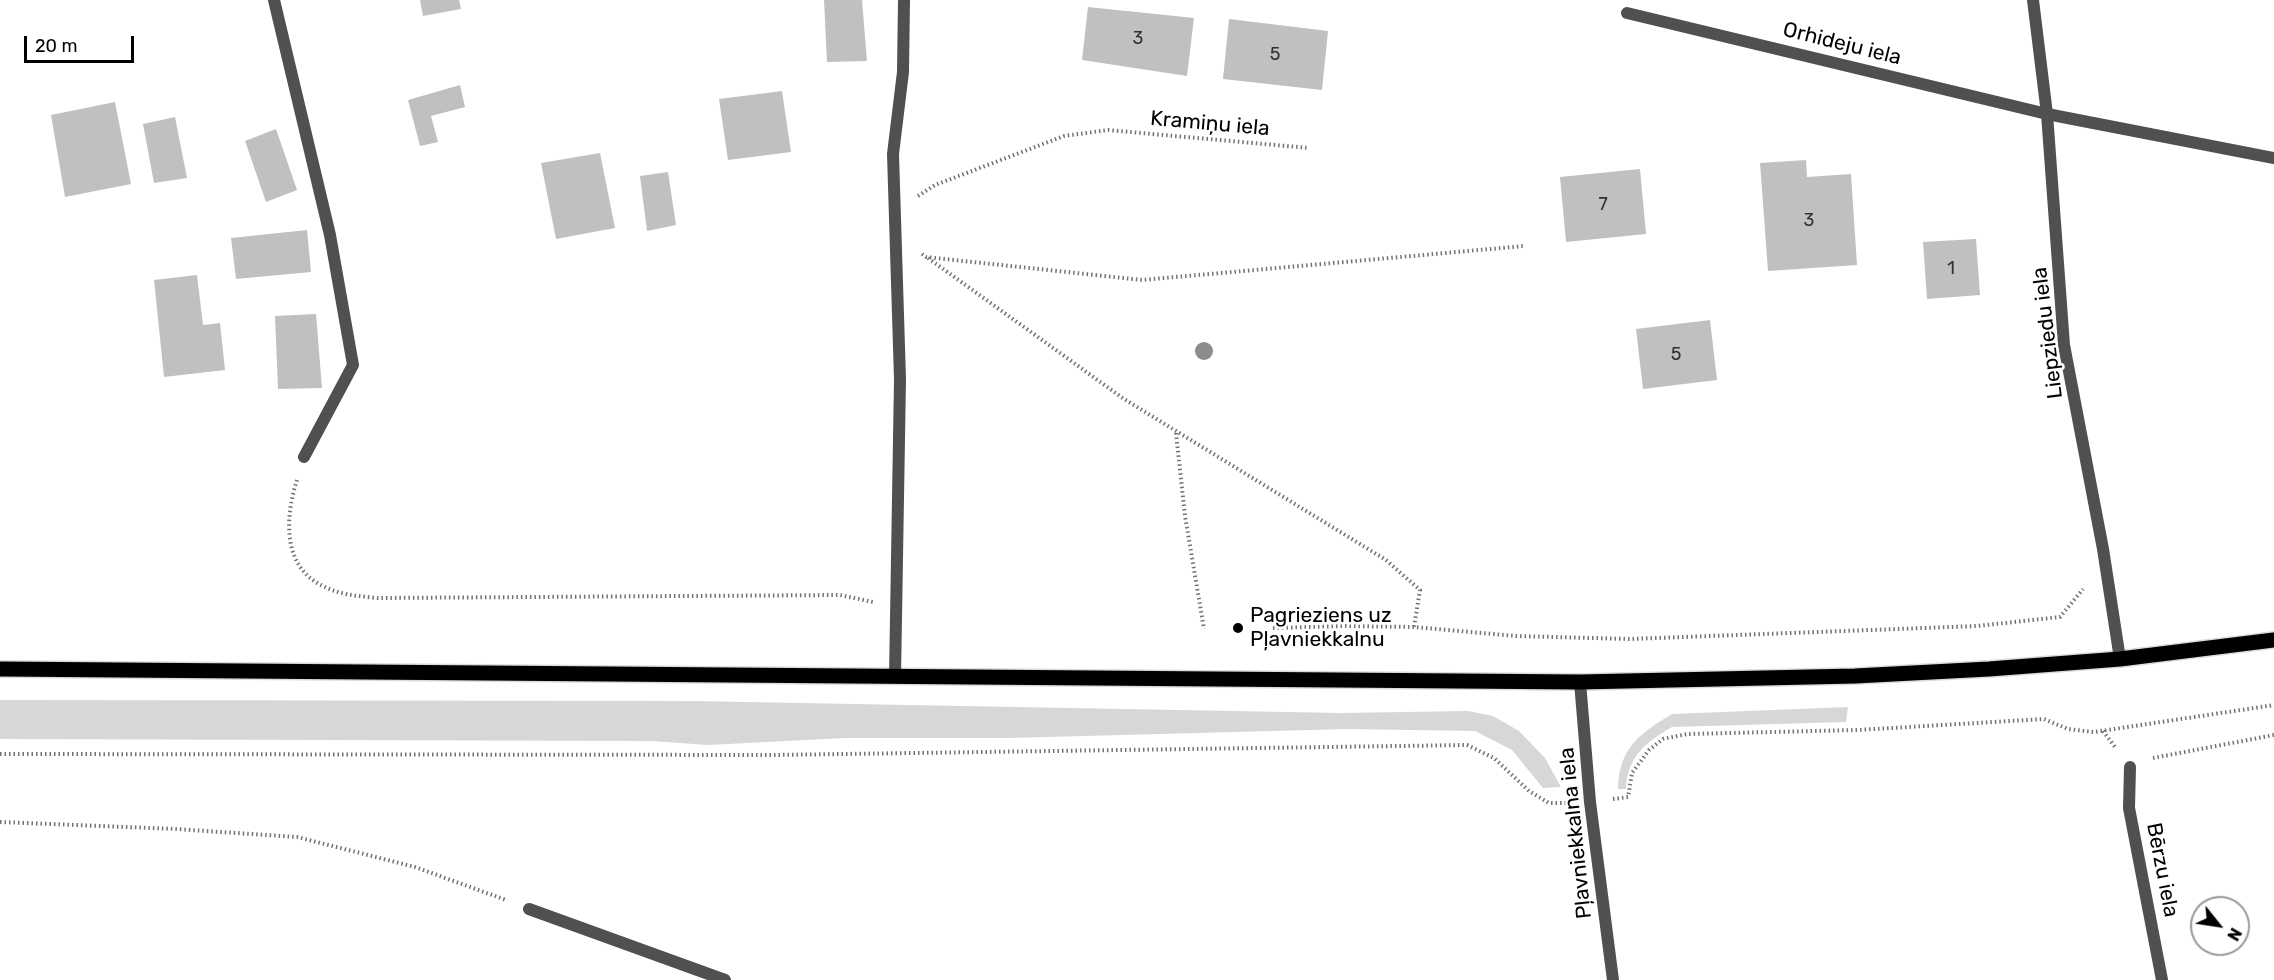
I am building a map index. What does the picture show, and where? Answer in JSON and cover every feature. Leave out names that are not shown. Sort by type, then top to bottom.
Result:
[{"type":"main road","points":[[0,669],[1580,682],[1855,676],[1989,669],[2120,659],[2274,640]]},
{"type":"street","points":[[273,0],[330,235],[353,365],[304,457]]},
{"type":"street","points":[[895,677],[900,379],[893,154],[903,72],[904,0]]},
{"type":"street","name":"Liepziedu iela","points":[[2033,0],[2047,114],[2064,345],[2120,659]]},
{"type":"street","name":"Orhideju iela","points":[[1627,13],[2047,114],[2274,158]]},
{"type":"street","name":"Pļavniekkalna iela","points":[[1580,682],[1590,802],[1613,980]]},
{"type":"street","name":"Bērzu iela","points":[[2130,766],[2129,807],[2162,980]]},
{"type":"street","points":[[529,909],[725,980]]},
{"type":"path","name":"Kramiņu iela","points":[[895,212],[935,185],[1064,135],[1108,130],[1309,148]]},
{"type":"path","points":[[896,233],[1124,399],[1386,560],[1420,590],[1414,627]]},
{"type":"path","points":[[926,257],[1142,280],[1524,246]]},
{"type":"path","points":[[1176,432],[1185,516],[1204,629]]},
{"type":"path","points":[[304,457],[293,492],[289,528],[292,555],[305,573],[321,586],[343,594],[377,598],[840,595],[866,599],[896,611]]},
{"type":"path","points":[[1273,628],[1414,627],[1516,636],[1630,639],[1977,626],[2060,617],[2087,584],[2108,583]]},
{"type":"path","points":[[0,754],[774,756],[1467,745],[1494,758],[1529,791],[1549,803],[1590,802],[1628,797],[1632,773],[1649,750],[1663,739],[1687,734],[1858,730],[2044,719],[2068,729],[2094,732],[2274,705]]},
{"type":"path","points":[[2130,766],[2153,758],[2274,735]]},
{"type":"path","points":[[0,822],[176,829],[297,837],[415,867],[529,909]]},
{"type":"shaded area","points":[[0,700],[692,701],[1341,713],[1468,711],[1493,716],[1519,731],[1545,758],[1561,787],[1543,788],[1512,750],[1475,731],[1347,729],[1009,738],[845,738],[708,745],[651,741],[0,739]]},
{"type":"shaded area","points":[[1848,707],[1846,722],[1672,727],[1646,745],[1634,759],[1627,778],[1626,789],[1618,789],[1622,763],[1633,744],[1650,728],[1672,714]]},
{"type":"building","points":[[420,0],[459,0],[461,9],[423,16]]},
{"type":"building","points":[[824,0],[862,0],[867,61],[827,62]]},
{"type":"building","points":[[1088,7],[1194,18],[1187,76],[1082,60]]},
{"type":"building","points":[[1229,19],[1328,31],[1322,90],[1223,79]]},
{"type":"building","points":[[460,85],[465,107],[431,116],[438,142],[420,146],[408,100]]},
{"type":"building","points":[[782,91],[791,152],[728,160],[719,99]]},
{"type":"building","points":[[115,102],[131,184],[65,197],[51,115]]},
{"type":"building","points":[[175,117],[187,178],[154,183],[143,124]]},
{"type":"building","points":[[276,129],[297,190],[266,202],[245,141]]},
{"type":"building","points":[[600,153],[615,228],[556,239],[541,163]]},
{"type":"building","points":[[1806,160],[1807,177],[1851,174],[1857,265],[1768,271],[1760,163]]},
{"type":"building","points":[[1640,169],[1646,234],[1566,242],[1560,177]]},
{"type":"building","points":[[668,172],[676,225],[647,231],[640,176]]},
{"type":"building","points":[[307,230],[311,272],[236,279],[231,238]]},
{"type":"building","points":[[1976,239],[1980,295],[1927,299],[1923,242]]},
{"type":"building","points":[[197,275],[203,325],[220,323],[225,370],[164,377],[154,280]]},
{"type":"building","points":[[316,314],[322,388],[278,389],[275,316]]},
{"type":"building","points":[[1710,320],[1717,380],[1643,389],[1636,329]]},
{"type":"place","name":"Pagrieziens uz Pļavniekkalnu","points":[[1238,628]]}]
